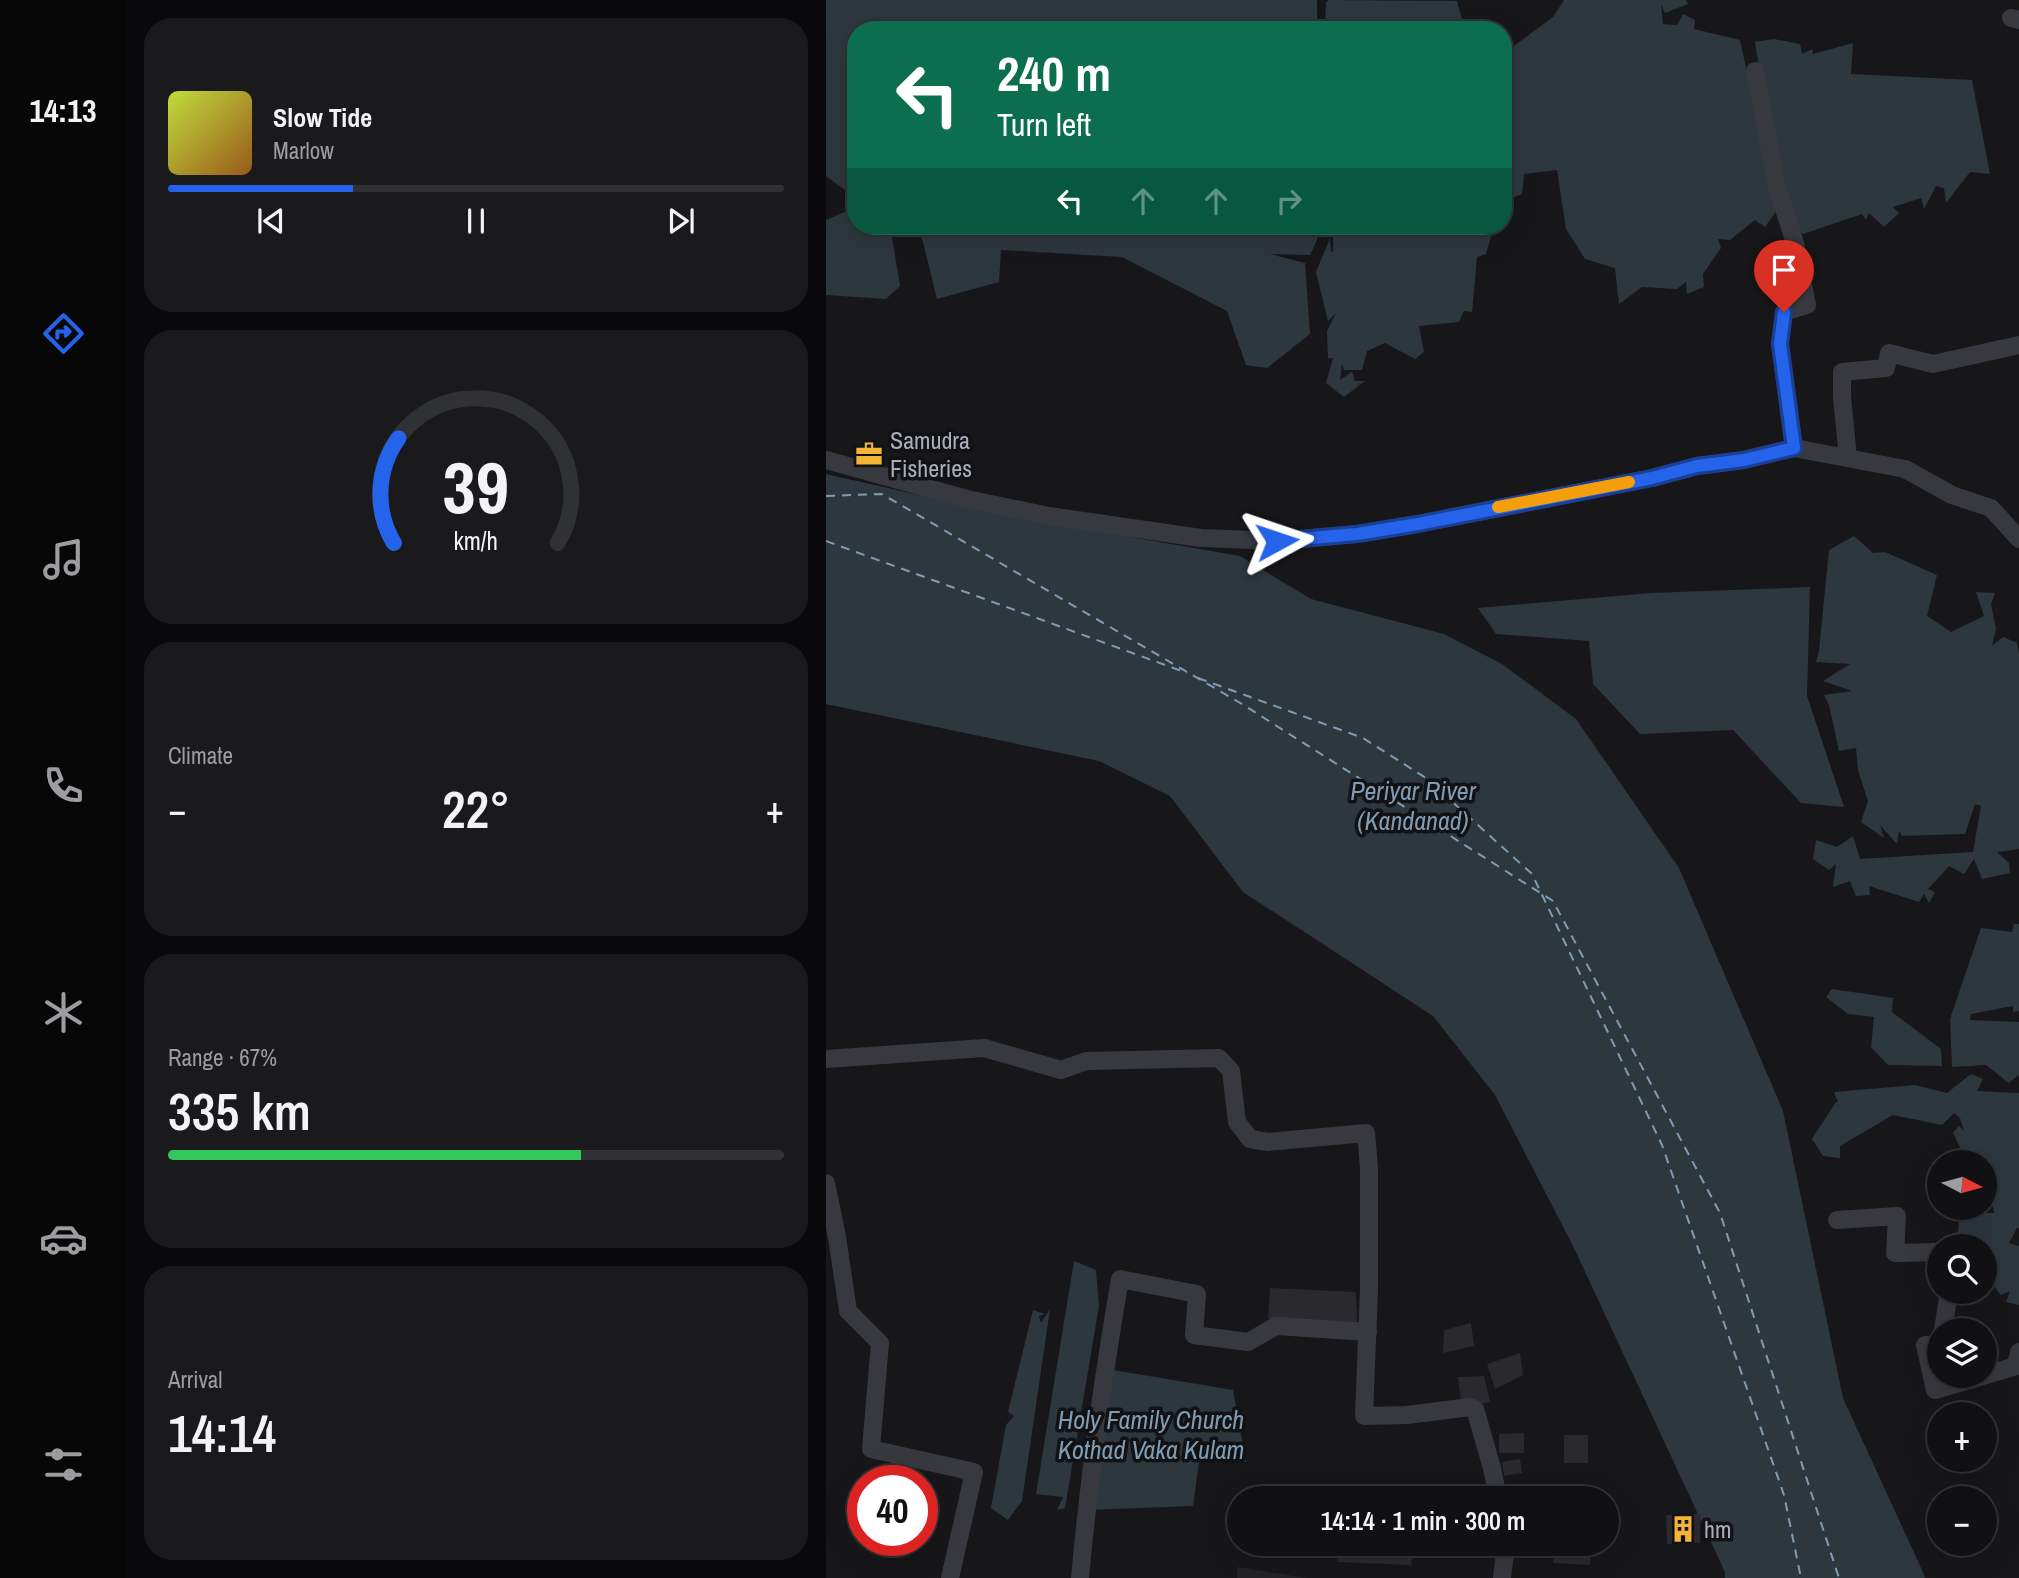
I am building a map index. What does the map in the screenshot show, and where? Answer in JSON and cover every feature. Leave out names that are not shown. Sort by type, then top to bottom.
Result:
[{"type":"street","points":[[1755,71],[1777,187],[1795,243],[1807,305],[1784,312],[1780,344],[1794,448]]},
{"type":"street","points":[[1848,458],[1842,372],[1886,368],[1889,353],[1933,364],[2019,345]]},
{"type":"street","points":[[826,460],[967,499],[1049,516],[1201,538],[1277,541],[1357,534],[1418,524],[1794,448],[1905,469],[1952,495],[1992,508],[2019,539]]},
{"type":"street","points":[[826,1059],[984,1048],[1061,1070],[1086,1061],[1219,1058],[1231,1071],[1237,1122],[1250,1139],[1268,1142],[1366,1133],[1369,1167],[1368,1332],[1364,1416],[1407,1415],[1470,1407],[1475,1409],[1496,1486]]},
{"type":"street","points":[[826,1183],[848,1311],[880,1343],[871,1449],[974,1472],[950,1578]]},
{"type":"street","points":[[1837,1220],[1897,1216],[1895,1252],[1927,1252]]},
{"type":"street","points":[[1080,1578],[1087,1507],[1120,1279],[1197,1294],[1194,1335],[1248,1342],[1276,1326],[1368,1332]]},
{"type":"street","points":[[1997,1372],[2016,1366],[2019,1352]]},
{"type":"street","points":[[1502,1578],[1505,1556]]},
{"type":"shaded area","points":[[1237,1567],[1307,1578],[1237,1578]]},
{"type":"water","points":[[826,0],[1317,0],[1317,21],[847,21],[847,191],[826,176]]},
{"type":"water","points":[[1564,0],[1686,0],[1688,4],[1665,13],[1661,4],[1663,24],[1677,25],[1683,14],[1695,20],[1694,29],[1740,40],[1777,210],[1765,227],[1755,220],[1730,240],[1718,239],[1721,248],[1703,274],[1704,287],[1687,294],[1686,282],[1677,289],[1642,287],[1619,304],[1615,268],[1585,259],[1566,229],[1557,170],[1524,174],[1522,194],[1512,198],[1512,47],[1553,17]]},
{"type":"water","points":[[1457,1],[1463,21],[1325,21],[1326,2]]},
{"type":"water","points":[[1774,39],[1800,44],[1802,54],[1812,49],[1813,54],[1853,43],[1851,74],[1972,80],[1990,174],[1970,172],[1946,203],[1944,188],[1936,186],[1924,209],[1921,198],[1893,207],[1899,213],[1884,227],[1869,213],[1866,220],[1862,214],[1803,234],[1794,227],[1767,118],[1755,42]]},
{"type":"water","points":[[847,211],[847,235],[900,235],[892,237],[900,286],[886,299],[826,295],[826,220]]},
{"type":"water","points":[[921,235],[1317,235],[1310,255],[1270,254],[1305,263],[1310,334],[1267,368],[1246,365],[1227,311],[1122,257],[1001,250],[999,282],[937,299]]},
{"type":"water","points":[[1333,235],[1491,235],[1486,254],[1477,257],[1472,312],[1464,311],[1459,322],[1419,326],[1424,352],[1415,359],[1385,343],[1367,351],[1362,370],[1344,370],[1342,364],[1340,380],[1352,372],[1355,381],[1365,381],[1344,397],[1326,383],[1333,358],[1328,358],[1327,331],[1336,313],[1328,321],[1316,272],[1330,238],[1331,252]]},
{"type":"water","name":"Periyar River (Kandanad)","points":[[826,474],[1021,518],[1240,556],[1311,599],[1444,634],[1502,664],[1576,719],[1679,868],[1783,1111],[1843,1398],[1925,1578],[1725,1578],[1725,1572],[1574,1248],[1495,1095],[1433,1016],[1243,892],[1170,796],[1099,761],[826,704]]},
{"type":"water","points":[[1854,536],[1873,553],[1885,552],[1937,575],[1927,616],[1951,632],[1984,616],[1976,592],[1995,593],[1991,604],[1996,629],[1992,646],[2003,637],[2017,643],[2019,652],[2019,849],[1997,852],[2009,863],[2010,873],[1982,879],[1974,859],[1964,874],[1949,866],[1928,889],[1935,892],[1929,903],[1924,894],[1919,902],[1869,886],[1870,895],[1856,896],[1850,881],[1833,887],[1836,864],[1829,870],[1813,859],[1816,840],[1837,847],[1853,836],[1860,859],[1973,852],[1981,806],[1975,804],[1965,834],[1902,836],[1899,831],[1897,844],[1880,825],[1884,838],[1861,822],[1868,801],[1858,770],[1856,748],[1839,751],[1829,705],[1824,695],[1852,691],[1823,681],[1850,664],[1816,662],[1829,550]]},
{"type":"water","points":[[1810,587],[1807,696],[1844,807],[1801,803],[1733,730],[1640,734],[1593,684],[1589,641],[1496,634],[1478,608],[1651,593]]},
{"type":"water","points":[[2014,924],[2019,924],[2019,1011],[2013,1012],[2013,1006],[1971,1014],[1970,1020],[2019,1022],[2019,1077],[2018,1075],[2009,1083],[1986,1065],[1952,1067],[1950,1019],[1981,928],[2012,932]]},
{"type":"water","points":[[1832,989],[1893,998],[1892,1012],[1941,1049],[1942,1066],[1888,1065],[1871,1047],[1874,1017],[1848,1014],[1826,997]]},
{"type":"water","points":[[1971,1074],[1983,1079],[1977,1091],[2019,1093],[2019,1228],[2009,1243],[2019,1246],[2019,1305],[2006,1302],[2010,1291],[2001,1295],[1997,1290],[1997,1234],[1958,1234],[1960,1220],[1997,1220],[1997,1150],[1959,1150],[1953,1133],[1959,1126],[1964,1131],[1960,1118],[1954,1113],[1942,1125],[1893,1115],[1840,1146],[1840,1158],[1823,1156],[1812,1139],[1838,1102],[1834,1092],[1915,1085],[1947,1093]]},
{"type":"water","points":[[1074,1261],[1096,1270],[1099,1306],[1065,1508],[1057,1510],[1063,1497],[1036,1494]]},
{"type":"water","points":[[1050,1309],[1022,1501],[1008,1520],[991,1508],[1006,1425],[1014,1416],[1008,1412],[1033,1310],[1045,1314],[1039,1316],[1041,1323]]},
{"type":"water","name":"Holy Family Church Kothad Vaka Kulam","points":[[1101,1368],[1233,1390],[1246,1462],[1199,1462],[1193,1506],[1086,1510]]},
{"type":"building","points":[[1270,1288],[1356,1292],[1357,1325],[1268,1319]]},
{"type":"building","points":[[1471,1323],[1474,1346],[1443,1353],[1444,1330]]},
{"type":"building","points":[[1520,1353],[1523,1375],[1495,1389],[1487,1364]]},
{"type":"building","points":[[1484,1376],[1490,1402],[1462,1408],[1458,1377]]},
{"type":"building","points":[[1524,1433],[1524,1453],[1499,1453],[1499,1434]]},
{"type":"building","points":[[1564,1435],[1588,1435],[1588,1463],[1564,1463]]},
{"type":"building","points":[[1520,1459],[1522,1473],[1504,1476],[1502,1462]]},
{"type":"building","name":"hm","points":[[1700,1514],[1700,1543],[1667,1544],[1666,1515]]},
{"type":"building","points":[[1338,1556],[1412,1556],[1411,1565],[1337,1562]]},
{"type":"building","points":[[1554,1556],[1591,1556],[1590,1565],[1553,1563]]},
{"type":"ferry route","points":[[826,496],[882,494],[1242,704],[1553,901],[1720,1213],[1839,1578]]},
{"type":"ferry route","points":[[826,541],[1187,673]]},
{"type":"ferry route","points":[[1198,678],[1363,738],[1426,778],[1532,874],[1662,1145],[1784,1495],[1801,1578]]},
{"type":"slow traffic","points":[[1498,507],[1629,482]]},
{"type":"place","name":"Samudra Fisheries","points":[[869,454]]},
{"type":"place","name":"hm","points":[[1683,1529]]},
{"type":"route","points":[[1277,541],[1357,534],[1418,524],[1794,448],[1780,344],[1784,312]]}]
